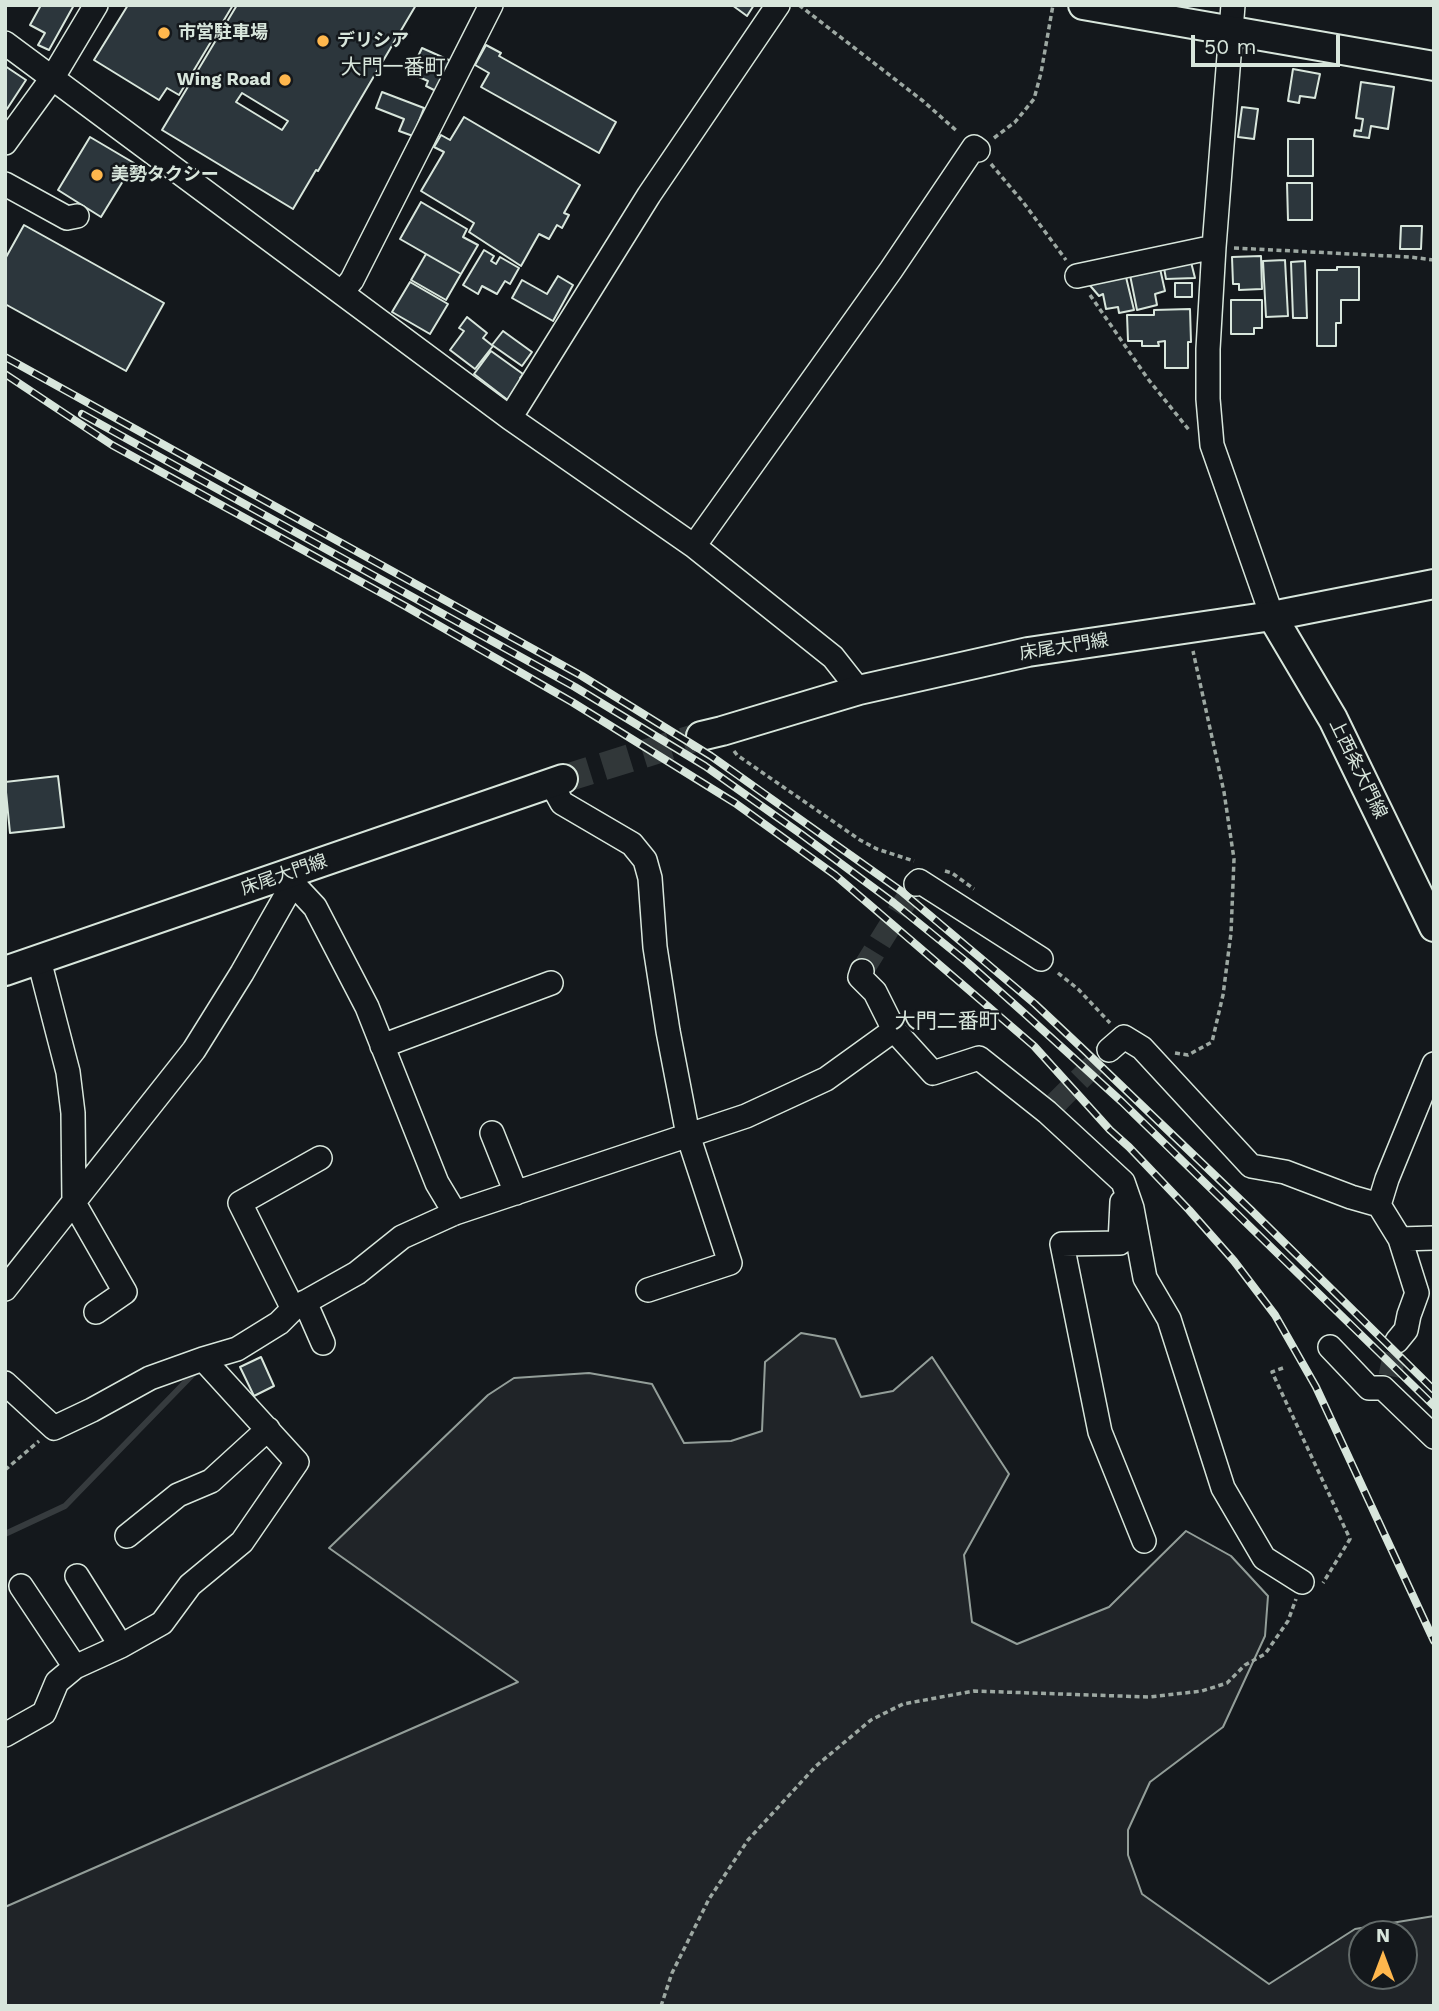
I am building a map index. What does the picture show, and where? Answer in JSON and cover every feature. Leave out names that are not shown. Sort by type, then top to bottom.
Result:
[{"type":"main road","points":[[1083,5],[1232,18],[1434,66]]},
{"type":"main road","name":"床尾大門線","points":[[711,734],[859,690],[1028,652],[1272,616],[1434,584]]},
{"type":"main road","name":"上西条大門線","points":[[1272,616],[1333,719],[1434,927]]},
{"type":"main road","name":"床尾大門線","points":[[5,971],[557,781]]},
{"type":"street","points":[[5,143],[53,76],[96,5]]},
{"type":"street","points":[[342,292],[352,280],[491,5]]},
{"type":"street","points":[[510,418],[649,195],[778,5]]},
{"type":"street","points":[[1232,18],[1214,247],[1208,399],[1212,445],[1272,616]]},
{"type":"street","points":[[5,43],[43,72],[53,76],[510,418],[694,546],[833,657],[859,690]]},
{"type":"street","points":[[694,546],[976,148]]},
{"type":"street","points":[[5,184],[67,218],[77,216]]},
{"type":"street","points":[[1077,276],[1214,247]]},
{"type":"street","points":[[557,781],[562,803],[632,844],[645,860],[650,878],[655,947],[664,1007],[688,1135],[730,1263],[648,1290]]},
{"type":"street","points":[[285,875],[315,906],[367,1007],[437,1183],[455,1213]]},
{"type":"street","points":[[5,1289],[201,1039],[287,894],[285,875]]},
{"type":"street","points":[[916,884],[919,881],[1041,959]]},
{"type":"street","points":[[39,960],[68,1072],[73,1113],[74,1203],[125,1292],[96,1312]]},
{"type":"street","points":[[862,971],[860,977],[874,992],[894,1030],[933,1073],[979,1058],[1051,1108],[1123,1182],[1132,1208],[1145,1278],[1169,1319],[1223,1488],[1264,1558],[1303,1582]]},
{"type":"street","points":[[382,1046],[551,983]]},
{"type":"street","points":[[5,1383],[54,1428],[150,1378],[237,1349],[279,1323],[299,1305],[357,1273],[402,1237],[455,1213],[746,1116],[826,1079],[894,1030]]},
{"type":"street","points":[[1125,1045],[1251,1166],[1285,1172],[1379,1205],[1400,1239],[1426,1293],[1409,1315],[1406,1330],[1397,1341]]},
{"type":"street","points":[[1379,1205],[1434,1064]]},
{"type":"street","points":[[492,1133],[516,1193]]},
{"type":"street","points":[[320,1158],[240,1203],[323,1343]]},
{"type":"street","points":[[1123,1182],[1120,1243],[1062,1244],[1100,1432],[1144,1541]]},
{"type":"street","points":[[1400,1239],[1434,1238]]},
{"type":"street","points":[[1330,1347],[1369,1388],[1386,1382],[1434,1437]]},
{"type":"street","points":[[5,1735],[44,1713],[57,1682],[75,1667],[162,1623],[190,1585],[242,1542],[298,1462],[203,1359]]},
{"type":"street","points":[[127,1536],[178,1495],[211,1481],[268,1429]]},
{"type":"street","points":[[76,1576],[121,1646]]},
{"type":"street","points":[[21,1586],[75,1667]]},
{"type":"path","points":[[799,5],[923,101],[976,148],[1001,175],[1077,276],[1147,379],[1191,433],[1212,445]]},
{"type":"path","points":[[976,148],[1015,122],[1034,99],[1053,5]]},
{"type":"path","points":[[1214,247],[1434,260]]},
{"type":"path","points":[[1041,959],[1078,989],[1125,1045],[1188,1055],[1212,1042],[1223,995],[1231,933],[1234,859],[1224,792],[1188,629]]},
{"type":"path","points":[[711,734],[860,840],[877,849],[915,861]]},
{"type":"path","points":[[939,869],[952,873],[983,895]]},
{"type":"path","points":[[661,2006],[672,1973],[709,1899],[748,1840],[816,1766],[871,1720],[903,1704],[974,1691],[1149,1697],[1202,1691],[1227,1682],[1244,1665],[1265,1654],[1288,1621],[1303,1582],[1324,1583],[1350,1539],[1272,1372],[1283,1368]]},
{"type":"path","points":[[5,1470],[54,1428]]},
{"type":"shaded area","points":[[801,1333],[835,1339],[861,1397],[893,1391],[932,1357],[1009,1474],[964,1555],[972,1622],[1017,1644],[1109,1607],[1186,1531],[1231,1556],[1268,1596],[1265,1636],[1223,1727],[1150,1782],[1128,1830],[1128,1855],[1142,1894],[1269,1984],[1348,1933],[1348,1990],[1418,1990],[1418,1920],[1410,1920],[1434,1916],[1434,2006],[5,2006],[5,1907],[518,1682],[329,1548],[488,1395],[514,1378],[589,1373],[652,1384],[684,1443],[731,1441],[762,1431],[765,1362]]},
{"type":"building","points":[[41,5],[74,5],[49,50],[38,45],[45,33],[30,25]]},
{"type":"building","name":"市営駐車場","points":[[128,5],[233,5],[179,95],[167,88],[159,100],[94,60]]},
{"type":"building","points":[[237,5],[416,5],[293,209],[162,130]],"holes":[[[242,93],[288,121],[282,130],[236,102]]]},
{"type":"building","points":[[732,5],[754,5],[747,16]]},
{"type":"building","points":[[486,45],[501,53],[499,56],[616,122],[599,153],[481,87],[489,73],[475,65]]},
{"type":"building","points":[[422,48],[451,61],[436,91],[426,86],[428,81],[410,73]]},
{"type":"building","points":[[5,66],[26,80],[7,109],[5,108]]},
{"type":"building","points":[[1293,69],[1320,74],[1315,98],[1300,96],[1299,103],[1288,101]]},
{"type":"building","points":[[1361,82],[1394,87],[1388,129],[1371,126],[1369,138],[1354,136],[1355,130],[1361,131],[1363,119],[1356,118]]},
{"type":"building","points":[[382,92],[424,108],[413,136],[399,131],[404,119],[376,108]]},
{"type":"building","points":[[1242,107],[1258,109],[1254,139],[1238,137]]},
{"type":"building","points":[[464,117],[580,185],[564,213],[569,215],[562,228],[557,225],[549,239],[539,234],[521,266],[469,232],[474,223],[421,191],[444,152],[434,147],[441,135],[450,140]]},
{"type":"building","points":[[90,137],[134,163],[101,217],[58,190]]},
{"type":"building","points":[[1288,139],[1313,139],[1313,176],[1288,176]]},
{"type":"building","points":[[1287,183],[1312,183],[1312,220],[1288,220]]},
{"type":"building","points":[[421,202],[467,229],[463,237],[478,245],[461,274],[400,239]]},
{"type":"building","points":[[24,225],[164,303],[126,371],[5,304],[5,259]]},
{"type":"building","points":[[1401,226],[1422,226],[1421,249],[1400,249]]},
{"type":"building","points":[[484,250],[494,256],[491,261],[496,264],[500,257],[519,268],[510,284],[505,281],[497,294],[482,286],[478,294],[463,285]]},
{"type":"building","points":[[426,254],[461,274],[446,300],[411,280]]},
{"type":"building","points":[[1261,256],[1262,289],[1239,290],[1239,284],[1233,284],[1232,257]]},
{"type":"building","points":[[1285,260],[1288,316],[1266,317],[1263,261]]},
{"type":"building","points":[[1305,261],[1307,318],[1293,318],[1291,262]]},
{"type":"building","points":[[1191,262],[1195,278],[1166,279],[1164,268]]},
{"type":"building","points":[[1159,264],[1165,291],[1155,294],[1157,305],[1137,310],[1129,270]]},
{"type":"building","points":[[1337,267],[1359,267],[1359,300],[1341,300],[1341,323],[1336,323],[1336,346],[1317,346],[1317,270],[1337,270]]},
{"type":"building","points":[[1125,273],[1134,310],[1119,313],[1118,307],[1106,309],[1103,294],[1099,296],[1087,282]]},
{"type":"building","points":[[558,276],[573,285],[553,321],[512,298],[522,280],[547,294]]},
{"type":"building","points":[[410,282],[448,304],[430,334],[392,312]]},
{"type":"building","points":[[1175,283],[1192,283],[1192,297],[1175,297]]},
{"type":"building","points":[[1231,300],[1262,300],[1262,328],[1254,328],[1254,334],[1231,334]]},
{"type":"building","points":[[1190,309],[1191,342],[1188,342],[1188,368],[1165,368],[1165,341],[1158,342],[1159,346],[1142,346],[1142,341],[1128,341],[1127,315],[1154,315],[1154,310]]},
{"type":"building","points":[[467,317],[487,333],[483,338],[493,346],[475,369],[450,350],[464,331],[459,328]]},
{"type":"building","points":[[503,331],[532,352],[522,366],[492,345]]},
{"type":"building","points":[[491,351],[523,374],[520,378],[524,381],[509,401],[474,374]]},
{"type":"building","points":[[58,776],[64,827],[10,833],[5,782]]},
{"type":"building","points":[[261,1357],[274,1386],[254,1396],[240,1367]]},
{"type":"waterway","points":[[5,1534],[65,1506],[198,1369]]},
{"type":"tunnel","points":[[563,779],[701,736]]},
{"type":"tunnel","points":[[862,971],[916,884]]},
{"type":"tunnel","points":[[1055,1104],[1109,1050]]},
{"type":"tunnel","points":[[1390,1376],[1397,1341]]},
{"type":"railway","points":[[5,357],[582,676],[711,756],[901,891],[1035,1004],[1251,1210],[1434,1390]]},
{"type":"railway","points":[[5,374],[112,445],[405,606],[572,702],[735,803],[835,875],[1034,1046],[1110,1130],[1189,1210],[1234,1261],[1275,1315],[1316,1387],[1434,1641]]},
{"type":"railway","points":[[82,414],[575,687],[705,766],[801,834],[894,903],[1024,1013],[1122,1102],[1434,1406]]},
{"type":"place","name":"市営駐車場","points":[[164,33]]},
{"type":"place","name":"デリシア","points":[[323,41]]},
{"type":"place","name":"Wing Road","points":[[285,80]]},
{"type":"place","name":"美勢タクシー","points":[[97,175]]},
{"type":"district","name":"大門一番町","points":[[393,68]]},
{"type":"district","name":"大門二番町","points":[[947,1022]]}]
